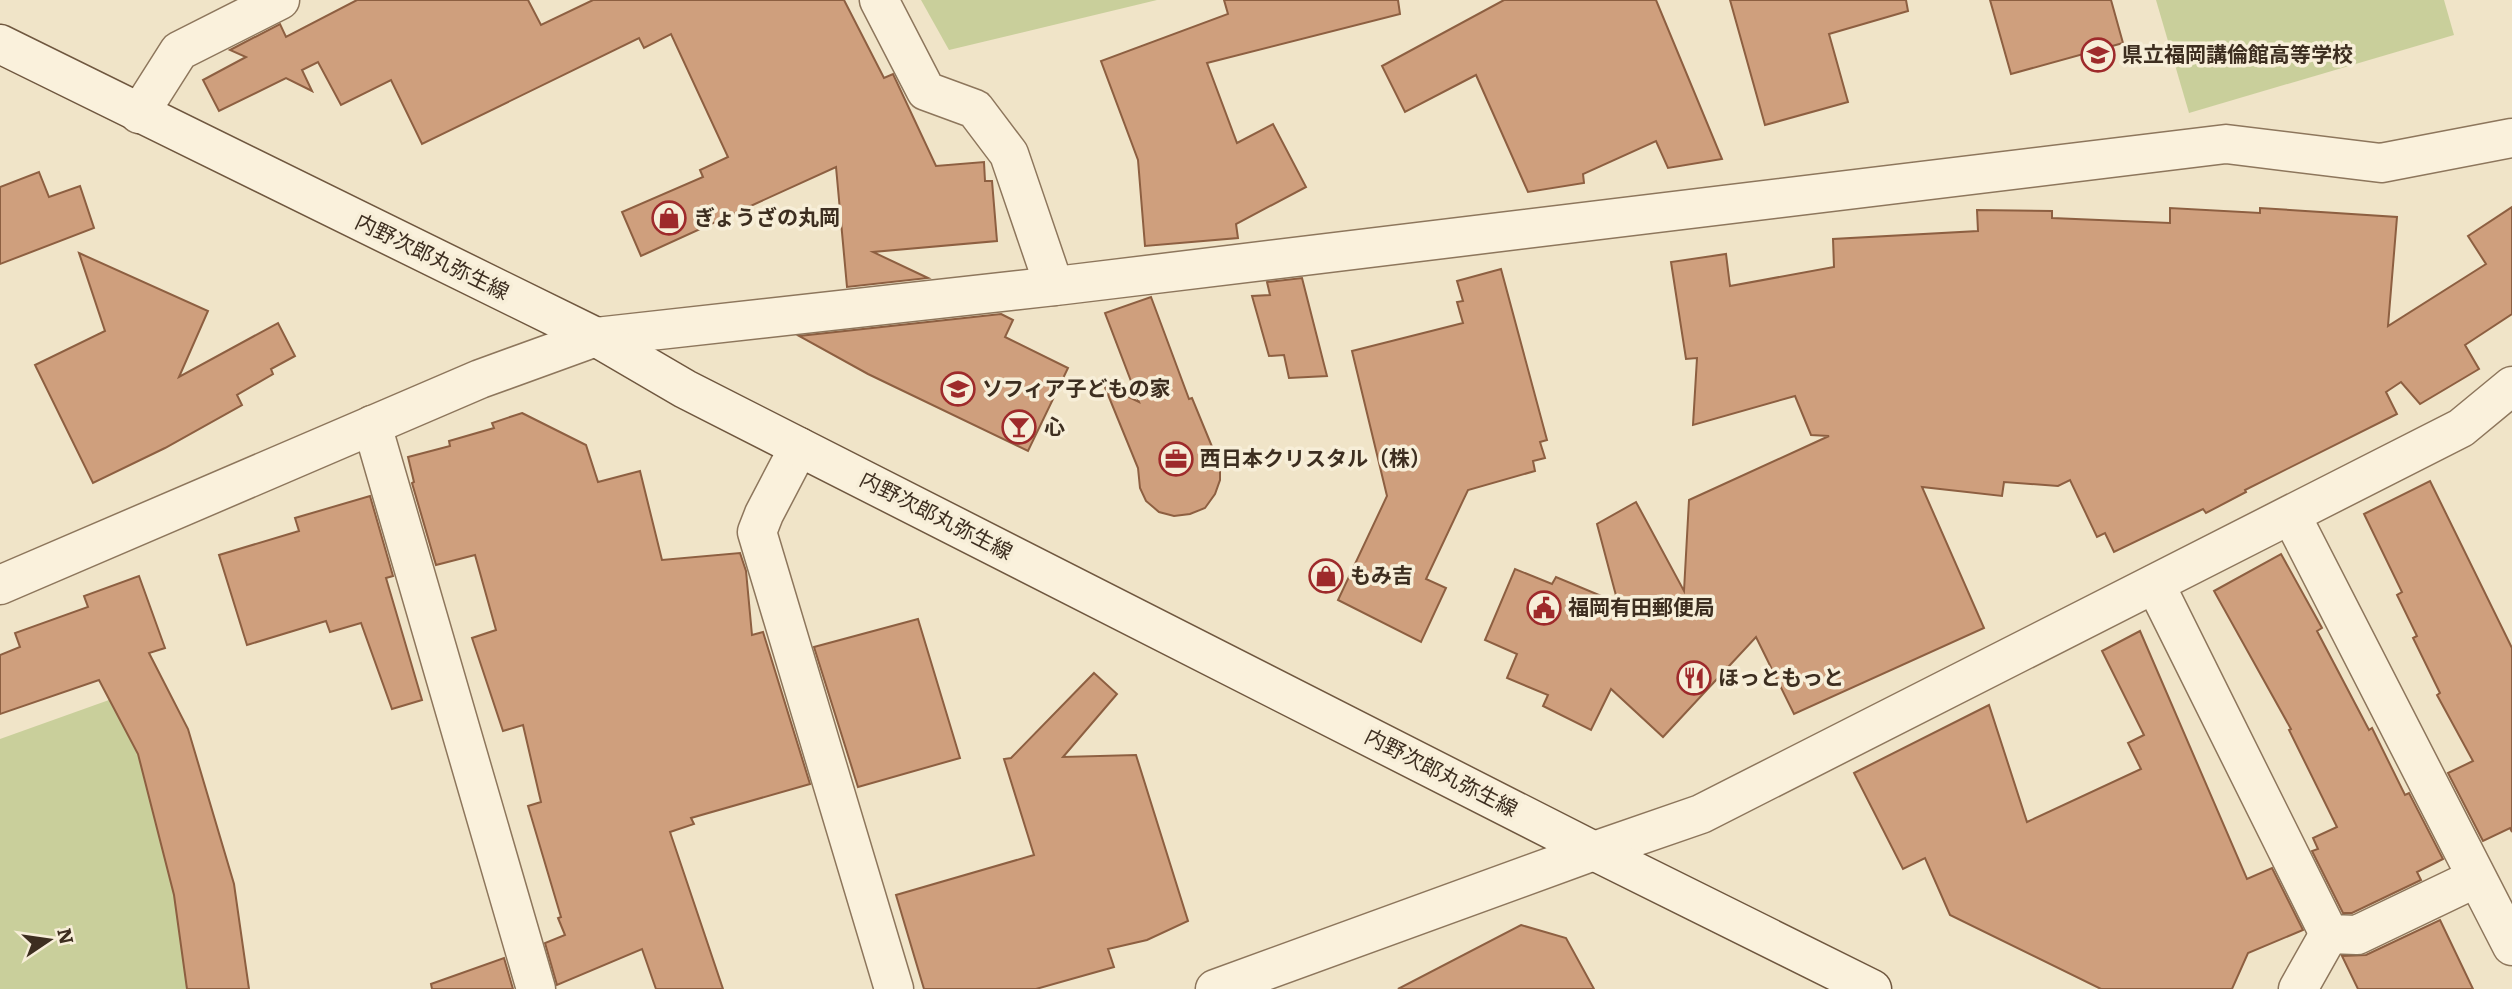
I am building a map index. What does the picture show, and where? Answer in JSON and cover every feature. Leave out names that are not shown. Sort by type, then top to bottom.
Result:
[{"type":"street","points":[[139,114],[179,51],[280,0]]},
{"type":"street","points":[[879,0],[926,91],[975,109],[1009,154],[1054,286]]},
{"type":"street","name":"内野次郎丸弥生線","points":[[0,44],[596,337],[685,389],[1872,989]]},
{"type":"street","points":[[0,585],[480,379],[596,337],[1054,286],[2227,144],[2381,163],[2512,138]]},
{"type":"street","points":[[1215,989],[1594,850],[1701,814],[2461,428],[2512,386]]},
{"type":"street","points":[[372,425],[536,989]]},
{"type":"street","points":[[799,447],[757,532],[894,989]]},
{"type":"street","points":[[2291,515],[2512,946]]},
{"type":"street","points":[[2155,584],[2329,934]]},
{"type":"street","points":[[2329,934],[2357,935],[2476,878]]},
{"type":"street","points":[[2298,989],[2329,934]]},
{"type":"green space","points":[[921,0],[1157,0],[949,50]]},
{"type":"green space","points":[[2156,0],[2444,0],[2454,35],[2189,113]]},
{"type":"green space","points":[[109,700],[138,754],[174,895],[187,989],[0,989],[0,739]]},
{"type":"building","points":[[357,0],[528,0],[541,25],[593,0],[844,0],[884,78],[893,74],[936,166],[984,162],[985,181],[992,181],[997,241],[873,252],[928,278],[847,287],[836,167],[641,256],[622,212],[703,177],[700,170],[728,157],[671,34],[644,48],[639,38],[422,144],[391,80],[341,105],[318,62],[302,70],[312,91],[286,78],[219,111],[203,80],[246,57],[230,50],[280,24],[286,37]]},
{"type":"building","points":[[1224,0],[1398,0],[1400,14],[1207,63],[1237,143],[1273,124],[1306,187],[1236,224],[1238,238],[1145,246],[1138,160],[1101,61],[1228,14]]},
{"type":"building","points":[[1504,0],[1656,0],[1722,159],[1668,168],[1656,141],[1583,174],[1584,183],[1528,192],[1476,75],[1405,112],[1382,66]]},
{"type":"building","points":[[1730,0],[1906,0],[1908,11],[1829,34],[1848,102],[1765,125]]},
{"type":"building","points":[[1990,0],[2111,0],[2123,43],[2011,74]]},
{"type":"building","points":[[39,172],[49,197],[80,186],[94,228],[0,264],[0,187]]},
{"type":"building","points":[[2512,207],[2512,314],[2465,345],[2479,369],[2420,404],[2401,382],[2386,392],[2397,414],[2245,490],[2246,492],[2206,513],[2203,509],[2114,552],[2105,533],[2097,537],[2070,480],[2058,486],[2004,482],[2002,496],[1922,487],[1984,628],[1794,714],[1756,637],[1663,737],[1611,689],[1591,730],[1543,706],[1548,695],[1507,678],[1517,654],[1485,640],[1515,569],[1552,584],[1556,577],[1618,603],[1597,524],[1636,502],[1684,591],[1689,500],[1829,436],[1811,435],[1795,396],[1693,425],[1697,358],[1686,359],[1671,262],[1726,254],[1730,286],[1834,267],[1833,239],[1978,231],[1977,210],[2052,211],[2052,218],[2170,223],[2170,208],[2260,213],[2260,208],[2397,217],[2388,326],[2486,264],[2468,236]]},
{"type":"building","points":[[79,253],[208,311],[179,377],[278,323],[295,356],[271,369],[273,374],[237,395],[242,405],[165,448],[93,483],[35,365],[105,331]]},
{"type":"building","points":[[1501,269],[1547,440],[1540,442],[1545,458],[1533,461],[1535,471],[1468,490],[1426,579],[1446,588],[1421,642],[1338,600],[1387,496],[1352,351],[1463,323],[1457,302],[1463,301],[1457,281]]},
{"type":"building","points":[[1302,278],[1327,376],[1289,378],[1284,355],[1269,356],[1252,296],[1270,295],[1267,282]]},
{"type":"building","points":[[1151,297],[1189,399],[1192,398],[1220,466],[1220,480],[1215,494],[1205,508],[1190,514],[1174,516],[1159,512],[1146,501],[1140,488],[1138,468],[1104,385],[1139,402],[1105,313]]},
{"type":"building","points":[[1001,314],[1013,320],[1005,337],[1068,368],[1028,451],[868,374],[799,336]]},
{"type":"building","points":[[522,413],[586,445],[598,482],[640,471],[662,560],[740,553],[746,571],[752,635],[763,632],[810,784],[691,818],[694,824],[670,832],[723,989],[656,989],[642,949],[557,985],[545,943],[565,935],[528,806],[541,802],[523,725],[503,731],[472,638],[496,630],[475,555],[436,565],[412,483],[414,482],[408,457],[450,446],[449,441],[494,428],[492,423]]},
{"type":"building","points":[[2430,481],[2512,648],[2512,832],[2510,828],[2483,841],[2448,773],[2473,761],[2437,695],[2440,693],[2413,638],[2417,636],[2397,595],[2402,592],[2364,514]]},
{"type":"building","points":[[370,496],[393,576],[386,578],[422,700],[392,709],[361,623],[330,632],[326,621],[247,645],[219,555],[299,531],[295,518]]},
{"type":"building","points":[[2281,554],[2322,628],[2317,631],[2369,730],[2372,728],[2405,795],[2409,793],[2443,859],[2417,872],[2421,880],[2352,913],[2343,913],[2312,851],[2318,849],[2313,838],[2337,827],[2289,730],[2291,729],[2214,591]]},
{"type":"building","points":[[139,576],[165,648],[149,653],[188,729],[234,884],[249,989],[187,989],[174,895],[138,754],[99,680],[0,714],[0,655],[20,647],[15,633],[88,607],[84,596]]},
{"type":"building","points":[[918,619],[960,758],[858,787],[814,647]]},
{"type":"building","points":[[2140,631],[2247,879],[2272,868],[2303,930],[2248,953],[2232,989],[2101,989],[1950,915],[1925,858],[1903,869],[1854,773],[1989,705],[2027,822],[2141,769],[2128,743],[2144,735],[2102,651]]},
{"type":"building","points":[[1094,673],[1117,694],[1063,757],[1136,755],[1188,921],[1147,940],[1108,949],[1114,967],[1036,989],[924,989],[896,895],[1034,855],[1004,759],[1011,758]]},
{"type":"building","points":[[2440,920],[2473,989],[2358,989],[2342,956],[2366,955]]},
{"type":"building","points":[[1521,925],[1566,938],[1594,989],[1398,989]]},
{"type":"building","points":[[504,958],[513,989],[432,989],[431,984]]},
{"type":"place","name":"県立福岡講倫館高等学校","points":[[2098,55]]},
{"type":"place","name":"ぎょうざの丸岡","points":[[669,218]]},
{"type":"place","name":"ソフィア子どもの家","points":[[958,389]]},
{"type":"place","name":"心","points":[[1019,427]]},
{"type":"place","name":"西日本クリスタル（株）","points":[[1176,459]]},
{"type":"place","name":"もみ吉","points":[[1326,576]]},
{"type":"place","name":"福岡有田郵便局","points":[[1544,608]]},
{"type":"place","name":"ほっともっと","points":[[1694,678]]}]
